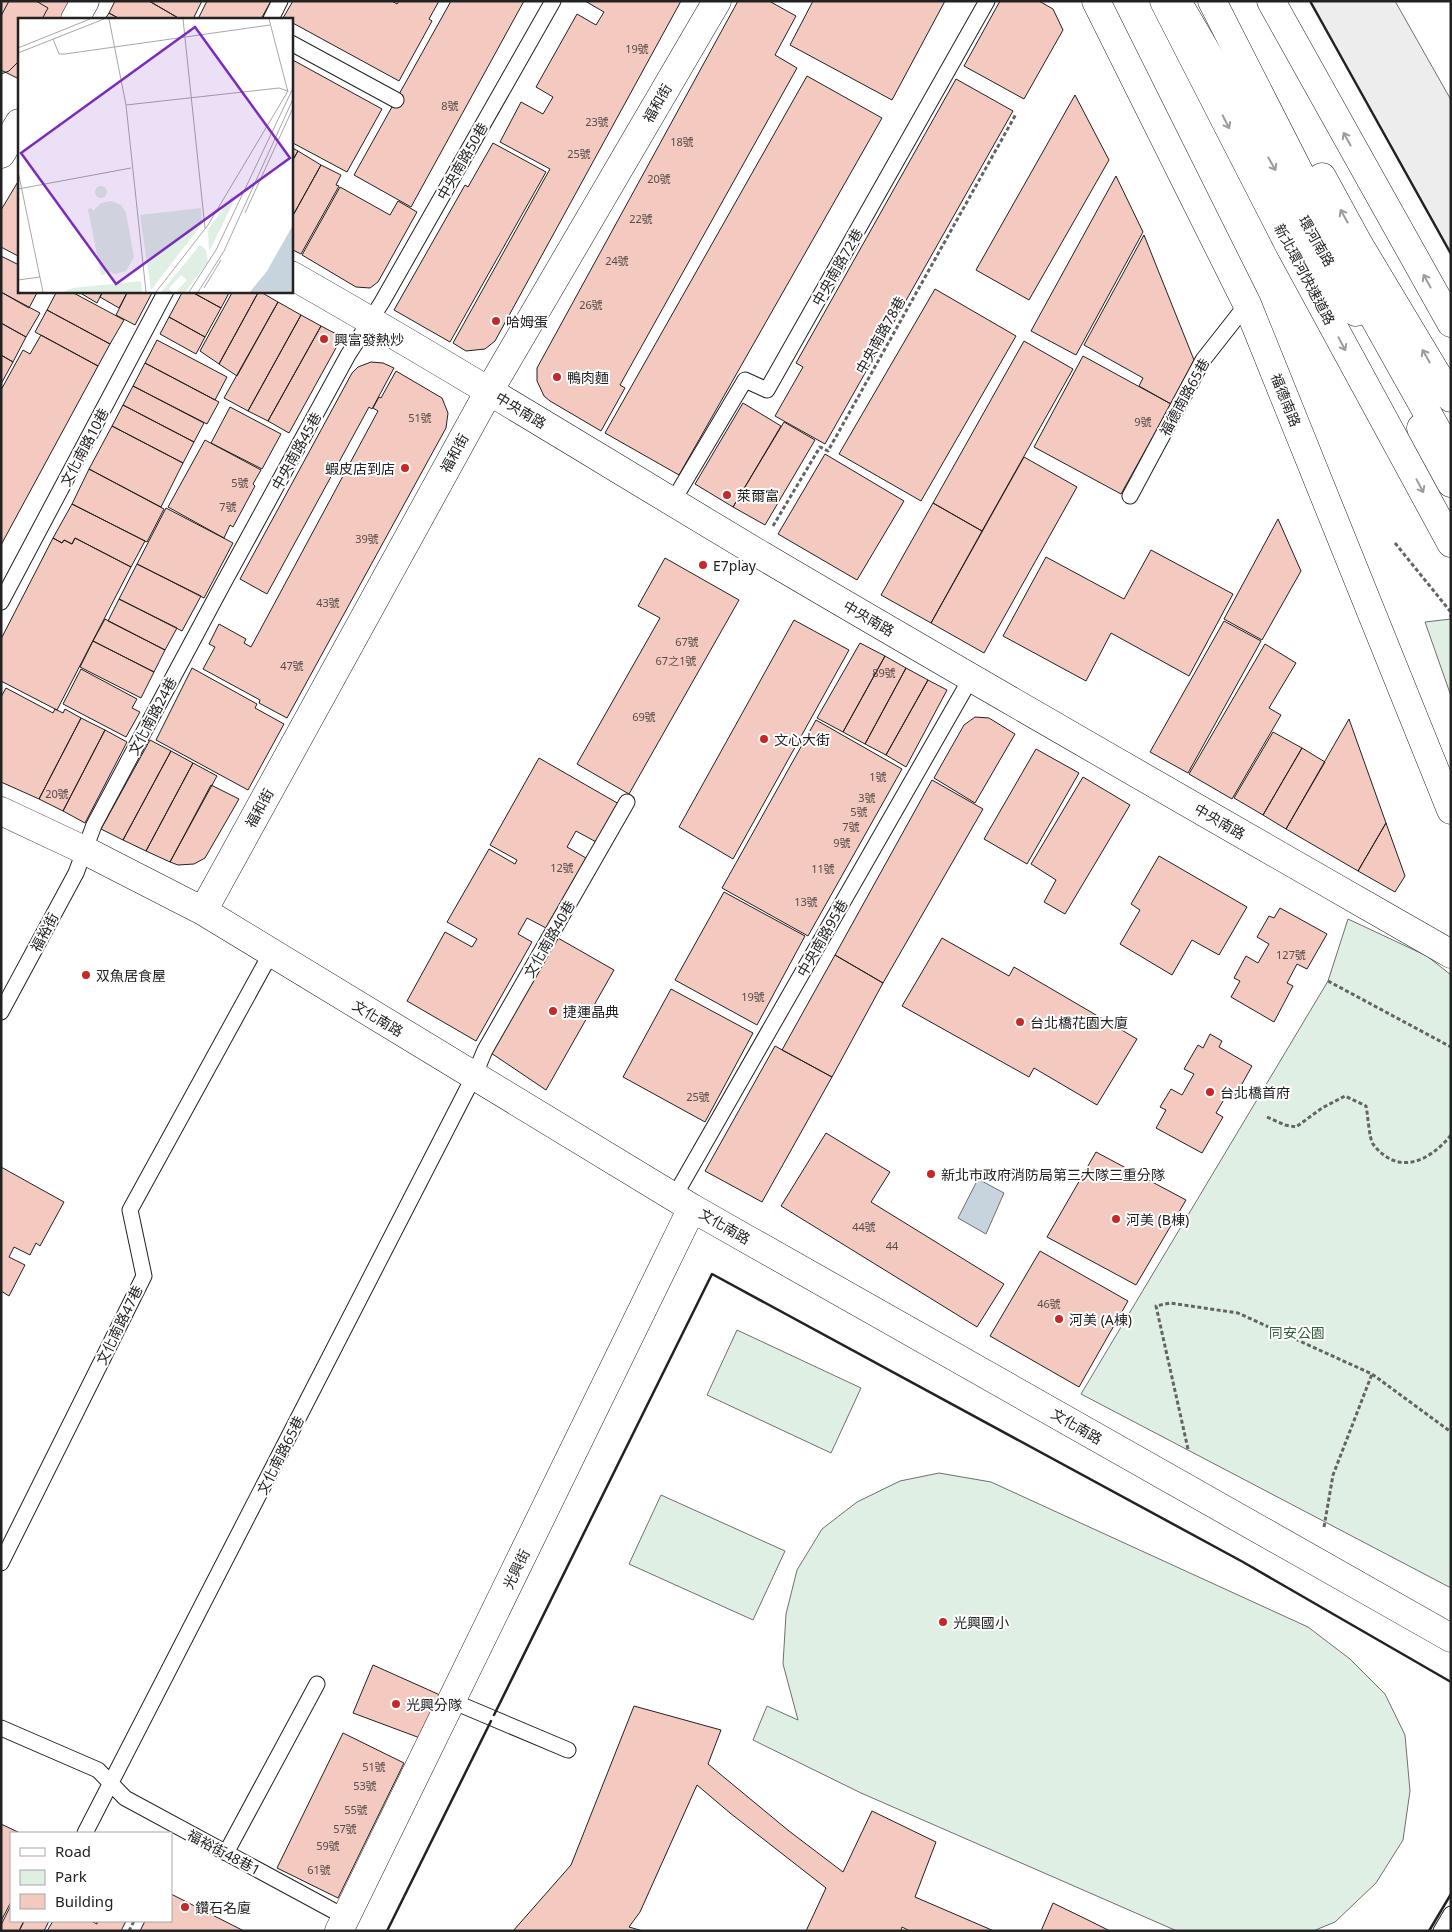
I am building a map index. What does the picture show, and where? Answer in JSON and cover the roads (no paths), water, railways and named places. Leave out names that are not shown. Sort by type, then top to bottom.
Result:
[{"type":"main road","points":[[76,18],[85,1]]},
{"type":"main road","name":"福和街","points":[[202,911],[488,391],[717,1]]},
{"type":"main road","name":"福德南路","points":[[1096,1],[1247,304],[1451,810]]},
{"type":"main road","name":"新北環河快速道路","points":[[1164,1],[1289,245],[1451,543]]},
{"type":"main road","name":"環河南路","points":[[1177,1],[1322,250],[1451,483]]},
{"type":"main road","points":[[1212,1],[1368,307],[1451,456]]},
{"type":"main road","points":[[1225,1],[1358,243],[1451,398]]},
{"type":"main road","points":[[1271,1],[1451,323]]},
{"type":"main road","points":[[1,112],[18,121]]},
{"type":"main road","points":[[1,154],[18,124]]},
{"type":"main road","name":"中央南路","points":[[292,277],[370,320],[971,678],[1451,954]]},
{"type":"main road","name":"文化南路","points":[[1,811],[84,850],[202,911],[683,1203],[1451,1638]]},
{"type":"main road","name":"光興街","points":[[342,1924],[452,1700],[683,1203]]},
{"type":"lane","points":[[272,18],[280,1]]},
{"type":"lane","name":"中央南路50巷","points":[[370,320],[553,1]]},
{"type":"lane","name":"中央南路72巷","points":[[673,501],[745,380],[767,390],[987,1]]},
{"type":"lane","points":[[292,44],[396,100]]},
{"type":"lane","name":"文化南路10巷","points":[[1,602],[165,292]]},
{"type":"lane","name":"福德南路65巷","points":[[1130,496],[1203,360],[1247,304]]},
{"type":"lane","name":"中央南路45巷","points":[[223,584],[348,355],[370,320]]},
{"type":"lane","name":"文化南路24巷","points":[[84,850],[94,825],[223,584]]},
{"type":"lane","name":"中央南路95巷","points":[[683,1203],[971,678]]},
{"type":"lane","name":"文化南路40巷","points":[[474,1076],[485,1050],[627,802]]},
{"type":"lane","name":"福裕街","points":[[1,1012],[76,873],[84,850]]},
{"type":"lane","name":"文化南路47巷","points":[[1,1564],[144,1276],[130,1210],[271,953]]},
{"type":"lane","name":"文化南路65巷","points":[[86,1832],[474,1076]]},
{"type":"lane","points":[[226,1853],[317,1684]]},
{"type":"lane","points":[[452,1700],[568,1750]]},
{"type":"lane","name":"福裕街48巷1","points":[[1,1728],[98,1770],[125,1798],[226,1853],[342,1924]]},
{"type":"lane","points":[[1441,1931],[1451,1914]]},
{"type":"place","name":"哈姆蛋","points":[[496,321]]},
{"type":"place","name":"興富發熱炒","points":[[324,339]]},
{"type":"place","name":"鴨肉麵","points":[[557,377]]},
{"type":"place","name":"蝦皮店到店","points":[[405,468]]},
{"type":"place","name":"萊爾富","points":[[727,495]]},
{"type":"place","name":"E7play","points":[[703,565]]},
{"type":"place","name":"文心大街","points":[[764,739]]},
{"type":"place","name":"双魚居食屋","points":[[86,975]]},
{"type":"place","name":"捷運晶典","points":[[553,1011]]},
{"type":"place","name":"台北橋花園大廈","points":[[1020,1022]]},
{"type":"place","name":"台北橋首府","points":[[1210,1092]]},
{"type":"place","name":"新北市政府消防局第三大隊三重分隊","points":[[931,1174]]},
{"type":"place","name":"河美 (B棟)","points":[[1116,1219]]},
{"type":"place","name":"河美 (A棟)","points":[[1059,1319]]},
{"type":"place","name":"光興國小","points":[[943,1622]]},
{"type":"place","name":"光興分隊","points":[[396,1704]]},
{"type":"place","name":"鑽石名廈","points":[[185,1907]]},
{"type":"park label","name":"同安公園","points":[[1297,1332]]}]
